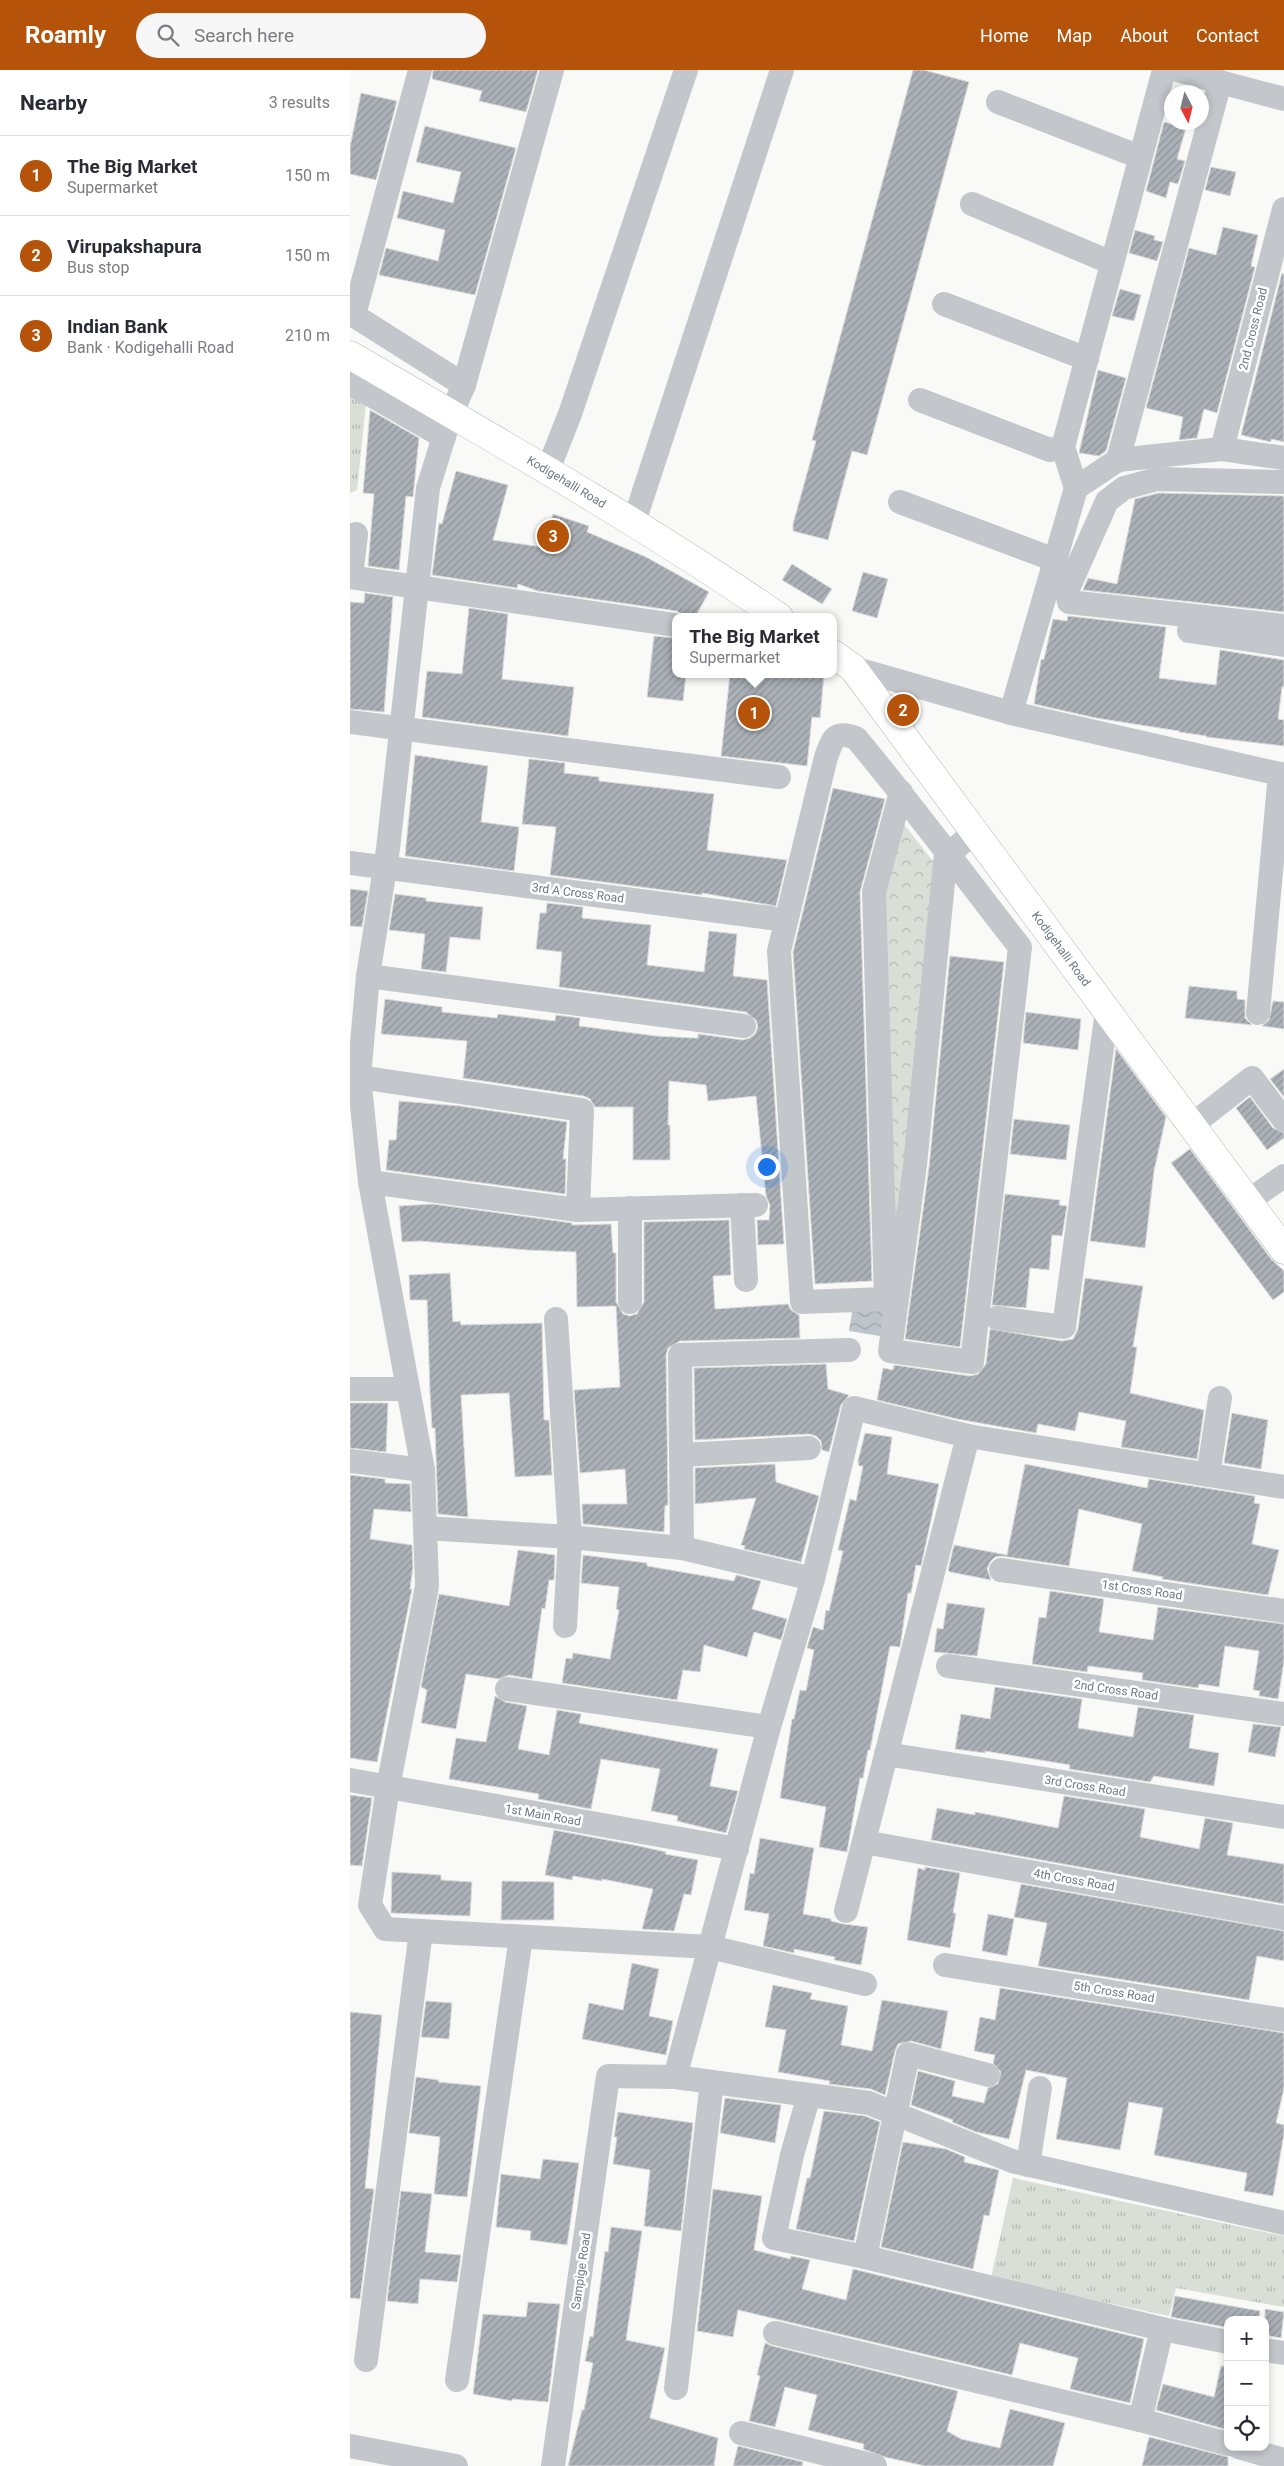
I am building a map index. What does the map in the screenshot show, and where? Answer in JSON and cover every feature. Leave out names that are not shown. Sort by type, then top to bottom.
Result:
[{"type":"main road","name":"Kodigehalli Road","points":[[350,355],[448,425],[547,472],[732,585],[773,613]]},
{"type":"main road","name":"Kodigehalli Road","points":[[843,661],[972,829],[1284,1250]]},
{"type":"street","points":[[420,70],[352,314],[464,385]]},
{"type":"street","points":[[552,70],[464,385],[448,425],[428,488],[385,868],[368,976],[356,1033],[354,1085],[423,1470],[427,1586],[388,1787],[370,1906],[385,1929],[710,1947],[865,1984]]},
{"type":"street","points":[[547,472],[570,414],[686,70]]},
{"type":"street","points":[[634,524],[782,70]]},
{"type":"street","points":[[1106,503],[1080,486],[1063,447],[1164,70]]},
{"type":"street","points":[[1177,70],[1284,99]]},
{"type":"street","points":[[1118,460],[1220,82]]},
{"type":"street","points":[[998,102],[1140,157]]},
{"type":"street","points":[[972,204],[1112,263]]},
{"type":"street","name":"2nd Cross Road","points":[[1222,449],[1284,209]]},
{"type":"street","points":[[944,304],[1087,358]]},
{"type":"street","points":[[350,383],[448,425]]},
{"type":"street","points":[[920,400],[1050,450],[1063,447]]},
{"type":"street","points":[[1011,713],[1055,560],[1080,486],[1118,460],[1222,449],[1284,458]]},
{"type":"street","points":[[1284,482],[1157,479],[1124,488],[1106,503],[1067,591],[1069,602],[1284,626]]},
{"type":"street","points":[[900,502],[1055,560]]},
{"type":"street","points":[[356,534],[351,577],[672,625]]},
{"type":"street","points":[[1041,608],[1284,645]]},
{"type":"street","points":[[843,661],[1011,713],[1282,775],[1258,1012]]},
{"type":"street","points":[[350,722],[780,777]]},
{"type":"street","points":[[901,792],[874,892],[886,1299],[802,1302],[779,951],[826,757],[832,740],[846,734],[856,738],[901,792],[944,850],[1020,947],[972,1362],[890,1351],[915,1165],[944,850],[972,829]]},
{"type":"street","points":[[350,864],[385,868]]},
{"type":"street","name":"3rd A Cross Road","points":[[385,868],[771,918]]},
{"type":"street","points":[[368,976],[744,1026]]},
{"type":"street","points":[[997,1318],[1064,1327],[1107,1011]]},
{"type":"street","points":[[1192,1125],[1252,1078],[1284,1120]]},
{"type":"street","points":[[354,1085],[582,1110],[578,1210]]},
{"type":"street","points":[[1248,1202],[1284,1176]]},
{"type":"street","points":[[370,1182],[578,1210],[749,1205],[746,1280]]},
{"type":"street","points":[[630,1208],[630,1302]]},
{"type":"street","points":[[556,1319],[570,1537],[565,1626]]},
{"type":"street","points":[[682,1548],[680,1355],[849,1350]]},
{"type":"street","points":[[350,1389],[408,1389]]},
{"type":"street","points":[[1208,1475],[1220,1398]]},
{"type":"street","points":[[1284,1487],[968,1436],[854,1408],[813,1579],[769,1727],[675,2077],[869,2103],[1012,2161],[1284,2223]]},
{"type":"street","points":[[846,1911],[968,1436]]},
{"type":"street","points":[[681,1455],[809,1448]]},
{"type":"street","points":[[350,1461],[423,1470]]},
{"type":"street","points":[[425,1528],[570,1537],[682,1548],[813,1579]]},
{"type":"street","name":"1st Cross Road","points":[[1001,1570],[1284,1611]]},
{"type":"street","name":"2nd Cross Road","points":[[948,1666],[1284,1714]]},
{"type":"street","points":[[507,1690],[769,1727]]},
{"type":"street","name":"3rd Cross Road","points":[[886,1754],[1284,1817]]},
{"type":"street","name":"1st Main Road","points":[[350,1780],[737,1849]]},
{"type":"street","name":"4th Cross Road","points":[[864,1842],[1284,1918]]},
{"type":"street","points":[[366,2360],[421,1931]]},
{"type":"street","points":[[457,2380],[521,1937]]},
{"type":"street","name":"5th Cross Road","points":[[945,1965],[1284,2020]]},
{"type":"street","points":[[865,2257],[897,2114],[908,2054],[988,2075]]},
{"type":"street","name":"Sampige Road","points":[[553,2466],[608,2076],[675,2077]]},
{"type":"street","points":[[676,2388],[712,2082]]},
{"type":"street","points":[[1028,2165],[1040,2088]]},
{"type":"street","points":[[808,2095],[792,2155],[774,2238],[865,2257],[1224,2341]]},
{"type":"street","points":[[1140,2420],[1162,2328]]},
{"type":"street","points":[[775,2333],[1140,2420],[1224,2443]]},
{"type":"street","points":[[1269,2351],[1284,2353]]},
{"type":"street","points":[[740,2433],[875,2466]]},
{"type":"street","points":[[350,2446],[456,2466]]},
{"type":"street","points":[[1252,2451],[1284,2460]]},
{"type":"green space","points":[[350,394],[366,404],[357,490],[350,493]]},
{"type":"green space","points":[[903,823],[940,870],[890,1300],[880,893]]},
{"type":"green space","points":[[1013,2178],[1284,2236],[1284,2307],[1176,2288],[1169,2316],[991,2278]]},
{"type":"water","points":[[853,1307],[890,1312],[886,1337],[849,1331]]},
{"type":"building","points":[[433,70],[538,70],[526,112],[479,101],[482,91],[432,79]]},
{"type":"building","points":[[913,70],[924,70],[969,82],[867,455],[852,451],[828,540],[793,531],[793,524],[816,441],[812,440]]},
{"type":"building","points":[[361,93],[397,101],[376,180],[350,174],[350,147]]},
{"type":"building","points":[[1164,122],[1164,130],[1185,130],[1177,159],[1185,161],[1178,184],[1170,182],[1166,198],[1146,191]]},
{"type":"building","points":[[425,126],[516,148],[475,295],[379,275],[386,248],[438,261],[445,230],[397,218],[403,191],[453,203],[461,172],[416,162]]},
{"type":"building","points":[[1211,167],[1236,172],[1230,196],[1205,190]]},
{"type":"building","points":[[1223,227],[1258,235],[1251,266],[1255,267],[1217,413],[1204,409],[1197,438],[1179,440],[1183,417],[1146,408],[1189,248],[1216,255]]},
{"type":"building","points":[[1135,230],[1155,236],[1154,240],[1163,242],[1157,261],[1129,253]]},
{"type":"building","points":[[1282,273],[1284,274],[1284,442],[1271,439],[1271,442],[1241,435]]},
{"type":"building","points":[[1120,289],[1141,295],[1134,321],[1112,316]]},
{"type":"building","points":[[1098,370],[1126,378],[1106,451],[1099,456],[1079,453]]},
{"type":"building","points":[[370,410],[419,438],[413,497],[406,496],[399,570],[368,566],[374,494],[363,493]]},
{"type":"building","points":[[456,471],[508,485],[493,540],[542,547],[553,514],[589,526],[587,532],[646,557],[709,592],[697,613],[680,613],[677,611],[538,591],[518,584],[517,588],[432,575],[439,523],[442,524]]},
{"type":"building","points":[[1159,493],[1284,496],[1284,612],[1083,590],[1088,578],[1117,584],[1135,499]]},
{"type":"building","points":[[792,564],[832,589],[822,604],[782,580]]},
{"type":"building","points":[[863,572],[888,579],[877,618],[852,611]]},
{"type":"building","points":[[365,593],[393,597],[384,712],[350,709],[350,602],[364,603]]},
{"type":"building","points":[[469,608],[508,614],[502,679],[574,687],[568,736],[422,717],[427,671],[462,674]]},
{"type":"building","points":[[1068,616],[1166,627],[1159,678],[1216,685],[1220,650],[1284,660],[1284,687],[1282,687],[1278,719],[1284,720],[1284,746],[1206,737],[1096,718],[1034,704],[1041,660],[1044,659],[1053,619],[1067,621]]},
{"type":"building","points":[[654,636],[672,638],[672,678],[686,678],[683,701],[647,697]]},
{"type":"building","points":[[730,678],[824,678],[820,718],[812,717],[807,766],[721,756]]},
{"type":"building","points":[[415,755],[488,766],[481,822],[519,827],[514,871],[405,856]]},
{"type":"building","points":[[529,759],[565,763],[564,773],[599,777],[599,781],[714,794],[707,850],[787,860],[776,906],[702,893],[702,895],[550,875],[556,827],[522,824]]},
{"type":"building","points":[[833,788],[885,799],[860,892],[872,1281],[815,1284],[793,952]]},
{"type":"building","points":[[350,889],[368,891],[362,927],[350,926]]},
{"type":"building","points":[[395,894],[426,898],[426,901],[483,907],[480,940],[450,937],[446,972],[421,969],[425,934],[389,930]]},
{"type":"building","points":[[547,903],[583,907],[582,918],[651,925],[647,965],[704,972],[709,931],[737,934],[733,976],[767,980],[784,1244],[758,1245],[757,1220],[769,1220],[770,1205],[766,1196],[756,1096],[708,1101],[706,1085],[669,1081],[668,1125],[670,1125],[670,1160],[633,1160],[633,1107],[595,1107],[590,1099],[584,1096],[463,1078],[467,1041],[381,1034],[385,999],[442,1007],[442,1012],[497,1018],[498,1014],[555,1021],[556,1015],[580,1018],[579,1026],[656,1036],[698,1038],[698,1034],[743,1040],[755,1034],[758,1027],[756,1020],[746,1012],[559,987],[562,952],[536,949],[540,913],[546,913]]},
{"type":"building","points":[[950,956],[1004,962],[960,1347],[905,1339],[929,1167]]},
{"type":"building","points":[[1189,986],[1237,991],[1237,999],[1245,1000],[1245,1018],[1252,1025],[1185,1018]]},
{"type":"building","points":[[1273,1001],[1284,1002],[1284,1029],[1262,1026],[1269,1020]]},
{"type":"building","points":[[1026,1012],[1081,1019],[1078,1050],[1023,1043]]},
{"type":"building","points":[[1116,1049],[1166,1117],[1154,1171],[1145,1248],[1090,1241]]},
{"type":"building","points":[[1284,1069],[1284,1097],[1270,1079]]},
{"type":"building","points":[[1250,1097],[1273,1128],[1284,1133],[1284,1138],[1267,1150],[1236,1108]]},
{"type":"building","points":[[399,1101],[460,1106],[567,1122],[563,1159],[566,1159],[565,1194],[386,1170],[389,1140],[396,1140]]},
{"type":"building","points":[[1014,1119],[1070,1125],[1066,1160],[1010,1154]]},
{"type":"building","points":[[1190,1149],[1271,1259],[1284,1271],[1284,1292],[1273,1300],[1171,1163]]},
{"type":"building","points":[[1005,1194],[1060,1200],[1059,1205],[1067,1206],[1062,1236],[1052,1235],[1049,1270],[1030,1268],[1026,1308],[992,1305]]},
{"type":"building","points":[[433,1204],[572,1223],[572,1225],[611,1224],[613,1253],[616,1253],[616,1302],[623,1314],[630,1316],[637,1314],[644,1302],[644,1222],[729,1220],[731,1275],[713,1276],[715,1309],[788,1304],[791,1310],[799,1315],[800,1338],[680,1341],[668,1348],[666,1355],[668,1505],[665,1506],[664,1532],[583,1524],[582,1504],[627,1504],[625,1469],[580,1473],[574,1390],[620,1387],[616,1306],[577,1307],[576,1252],[419,1241],[402,1242],[399,1206]]},
{"type":"building","points":[[450,1273],[453,1322],[460,1321],[461,1325],[542,1323],[544,1420],[549,1420],[552,1475],[515,1477],[509,1393],[461,1395],[468,1517],[438,1514],[435,1428],[432,1428],[430,1393],[427,1300],[410,1300],[409,1275]]},
{"type":"building","points":[[1085,1278],[1143,1286],[1133,1347],[1137,1347],[1130,1393],[1204,1410],[1197,1459],[1121,1447],[1126,1421],[1079,1412],[1075,1431],[1038,1424],[1036,1433],[957,1419],[877,1400],[883,1368],[893,1370],[894,1365],[970,1376],[978,1374],[986,1364],[990,1329],[1062,1341],[1073,1339],[1078,1329]]},
{"type":"building","points":[[826,1364],[828,1389],[849,1395],[841,1405],[829,1452],[822,1450],[821,1441],[816,1436],[809,1434],[695,1440],[694,1368]]},
{"type":"building","points":[[350,1403],[388,1403],[386,1452],[350,1448]]},
{"type":"building","points":[[1232,1413],[1268,1420],[1261,1469],[1224,1463]]},
{"type":"building","points":[[865,1433],[892,1437],[887,1474],[939,1484],[921,1566],[916,1565],[911,1593],[908,1593],[900,1647],[890,1646],[870,1750],[868,1750],[863,1778],[860,1778],[847,1852],[819,1847],[826,1807],[780,1798],[792,1719],[794,1719],[800,1690],[806,1691],[814,1650],[807,1648],[813,1627],[823,1630],[826,1610],[829,1611],[843,1551],[838,1550],[850,1499],[856,1501],[863,1466],[859,1466],[858,1461]]},
{"type":"building","points":[[775,1464],[776,1482],[819,1496],[801,1562],[744,1549],[745,1546],[741,1545],[756,1498],[695,1504],[695,1468]]},
{"type":"building","points":[[1025,1464],[1147,1488],[1149,1479],[1255,1496],[1254,1503],[1260,1504],[1252,1544],[1279,1550],[1268,1595],[1162,1579],[1163,1577],[1132,1571],[1142,1524],[1079,1509],[1069,1566],[1002,1556],[995,1557],[990,1562],[987,1569],[991,1580],[950,1572],[948,1570],[954,1545],[1007,1555]]},
{"type":"building","points":[[350,1475],[385,1479],[385,1483],[410,1484],[411,1512],[374,1509],[370,1539],[412,1545],[413,1567],[410,1589],[412,1589],[377,1762],[350,1758]]},
{"type":"building","points":[[518,1550],[555,1555],[554,1580],[549,1580],[545,1609],[542,1608],[532,1679],[509,1675],[499,1679],[466,1674],[456,1729],[421,1723],[427,1690],[421,1687],[439,1594],[509,1606]]},
{"type":"building","points":[[583,1555],[647,1563],[647,1566],[734,1581],[736,1575],[761,1581],[752,1609],[787,1619],[781,1640],[754,1632],[747,1657],[704,1645],[700,1672],[683,1670],[677,1700],[562,1683],[566,1658],[572,1659],[573,1653],[610,1659],[619,1610],[616,1609],[619,1587],[581,1583]]},
{"type":"building","points":[[1050,1591],[1104,1599],[1099,1632],[1153,1640],[1158,1607],[1284,1624],[1284,1661],[1278,1699],[1259,1696],[1260,1691],[1253,1690],[1259,1651],[1225,1646],[1219,1687],[1199,1684],[1198,1688],[1142,1680],[1143,1673],[1088,1666],[1087,1672],[1032,1664],[1039,1617],[1046,1618]]},
{"type":"building","points":[[947,1603],[985,1608],[977,1656],[934,1652],[937,1628],[943,1629]]},
{"type":"building","points":[[995,1687],[1082,1699],[1078,1728],[1133,1737],[1138,1707],[1194,1715],[1189,1748],[1219,1753],[1214,1786],[1154,1776],[1150,1782],[1069,1769],[1070,1765],[985,1751],[985,1753],[955,1749],[961,1714],[990,1719]]},
{"type":"building","points":[[495,1696],[505,1702],[527,1706],[518,1749],[549,1755],[557,1710],[581,1714],[579,1723],[718,1749],[710,1786],[738,1791],[726,1833],[677,1821],[678,1816],[651,1811],[660,1769],[601,1759],[591,1809],[538,1799],[539,1794],[449,1779],[456,1738],[486,1742]]},
{"type":"building","points":[[1253,1724],[1281,1727],[1275,1757],[1248,1752]]},
{"type":"building","points":[[350,1795],[372,1798],[362,1866],[350,1865]]},
{"type":"building","points":[[1064,1796],[1145,1809],[1140,1837],[1199,1849],[1205,1818],[1233,1823],[1227,1855],[1284,1864],[1284,1904],[931,1840],[937,1808],[975,1815],[975,1812],[1058,1828]]},
{"type":"building","points":[[554,1830],[639,1846],[666,1852],[665,1854],[698,1860],[691,1895],[684,1894],[674,1931],[642,1929],[653,1889],[602,1879],[602,1881],[573,1876],[572,1880],[545,1875]]},
{"type":"building","points":[[760,1838],[814,1848],[803,1914],[831,1919],[831,1921],[843,1924],[868,1927],[861,1965],[834,1960],[835,1957],[794,1949],[794,1953],[763,1946],[769,1914],[744,1910],[750,1873],[754,1874]]},
{"type":"building","points":[[925,1867],[960,1873],[953,1913],[956,1913],[950,1948],[907,1940],[918,1868],[925,1870]]},
{"type":"building","points":[[392,1872],[441,1875],[441,1880],[472,1882],[470,1916],[391,1913]]},
{"type":"building","points":[[502,1881],[554,1882],[554,1920],[501,1920]]},
{"type":"building","points":[[1021,1884],[1284,1931],[1284,1961],[1257,1956],[1249,2000],[1038,1966],[1047,1923],[1014,1917]]},
{"type":"building","points":[[988,1914],[1014,1919],[1007,1956],[982,1951]]},
{"type":"building","points":[[632,1963],[659,1969],[649,2016],[673,2021],[666,2055],[582,2039],[589,2003],[623,2010]]},
{"type":"building","points":[[773,1985],[812,1993],[810,1999],[848,2006],[841,2045],[872,2051],[882,2000],[948,2011],[941,2049],[911,2041],[898,2044],[885,2095],[871,2089],[829,2084],[830,2081],[778,2072],[786,2030],[765,2027]]},
{"type":"building","points":[[1000,1988],[1284,2033],[1284,2088],[1276,2123],[1284,2125],[1284,2134],[1273,2196],[1244,2191],[1247,2173],[1154,2155],[1163,2108],[1129,2102],[1120,2150],[1056,2139],[1067,2078],[1026,2070],[1009,2139],[976,2132],[952,2122],[953,2120],[911,2105],[918,2071],[955,2081],[952,2096],[984,2103],[988,2088],[998,2084],[1001,2072],[993,2063],[995,2055],[974,2051],[980,2017],[995,2020]]},
{"type":"building","points":[[426,2001],[452,2003],[449,2039],[421,2037]]},
{"type":"building","points":[[350,2012],[382,2015],[365,2188],[374,2189],[360,2299],[350,2298]]},
{"type":"building","points":[[416,2077],[439,2080],[438,2082],[481,2086],[467,2197],[434,2194],[440,2137],[409,2133]]},
{"type":"building","points":[[725,2098],[781,2105],[775,2143],[720,2133]]},
{"type":"building","points":[[824,2111],[865,2116],[880,2122],[854,2241],[796,2229],[807,2178],[810,2178]]},
{"type":"building","points":[[618,2112],[693,2123],[681,2231],[644,2226],[650,2170],[613,2164],[617,2137],[614,2137]]},
{"type":"building","points":[[903,2142],[946,2149],[965,2157],[964,2162],[999,2170],[989,2216],[984,2215],[973,2269],[881,2247]]},
{"type":"building","points":[[543,2159],[579,2163],[567,2245],[530,2240],[531,2231],[496,2227],[501,2174],[540,2179]]},
{"type":"building","points":[[713,2189],[762,2196],[754,2250],[790,2259],[791,2256],[810,2260],[802,2289],[846,2300],[853,2269],[1144,2339],[1130,2403],[1070,2389],[1078,2358],[1020,2343],[1012,2375],[738,2310],[733,2337],[697,2331]]},
{"type":"building","points":[[401,2191],[432,2194],[425,2252],[461,2255],[457,2282],[420,2279],[418,2304],[387,2301]]},
{"type":"building","points":[[611,2227],[642,2231],[626,2340],[665,2348],[650,2418],[718,2438],[714,2466],[568,2466],[582,2410],[584,2410],[593,2363],[585,2361],[590,2336],[593,2337],[605,2251],[608,2252]]},
{"type":"building","points":[[1175,2296],[1260,2311],[1259,2316],[1224,2316],[1224,2327],[1171,2317]]},
{"type":"building","points":[[528,2302],[560,2304],[548,2402],[512,2399],[512,2401],[473,2394],[483,2314],[526,2317]]},
{"type":"building","points":[[1265,2309],[1284,2312],[1281,2338],[1269,2336],[1269,2316],[1265,2316]]},
{"type":"building","points":[[765,2343],[958,2391],[947,2431],[961,2439],[1000,2448],[1010,2409],[1065,2423],[1053,2466],[925,2466],[885,2457],[863,2449],[864,2444],[808,2430],[817,2395],[785,2387],[775,2427],[749,2421],[760,2376],[757,2375]]},
{"type":"building","points":[[1221,2366],[1224,2366],[1224,2429],[1156,2410],[1163,2384],[1214,2397]]},
{"type":"building","points":[[1149,2437],[1228,2457],[1228,2466],[1142,2466]]},
{"type":"building","points":[[738,2446],[803,2462],[802,2466],[733,2466]]},
{"type":"place","name":"Indian Bank","points":[[553,536]]},
{"type":"place","name":"Virupakshapura","points":[[903,710]]},
{"type":"place","name":"The Big Market","points":[[754,713]]}]
